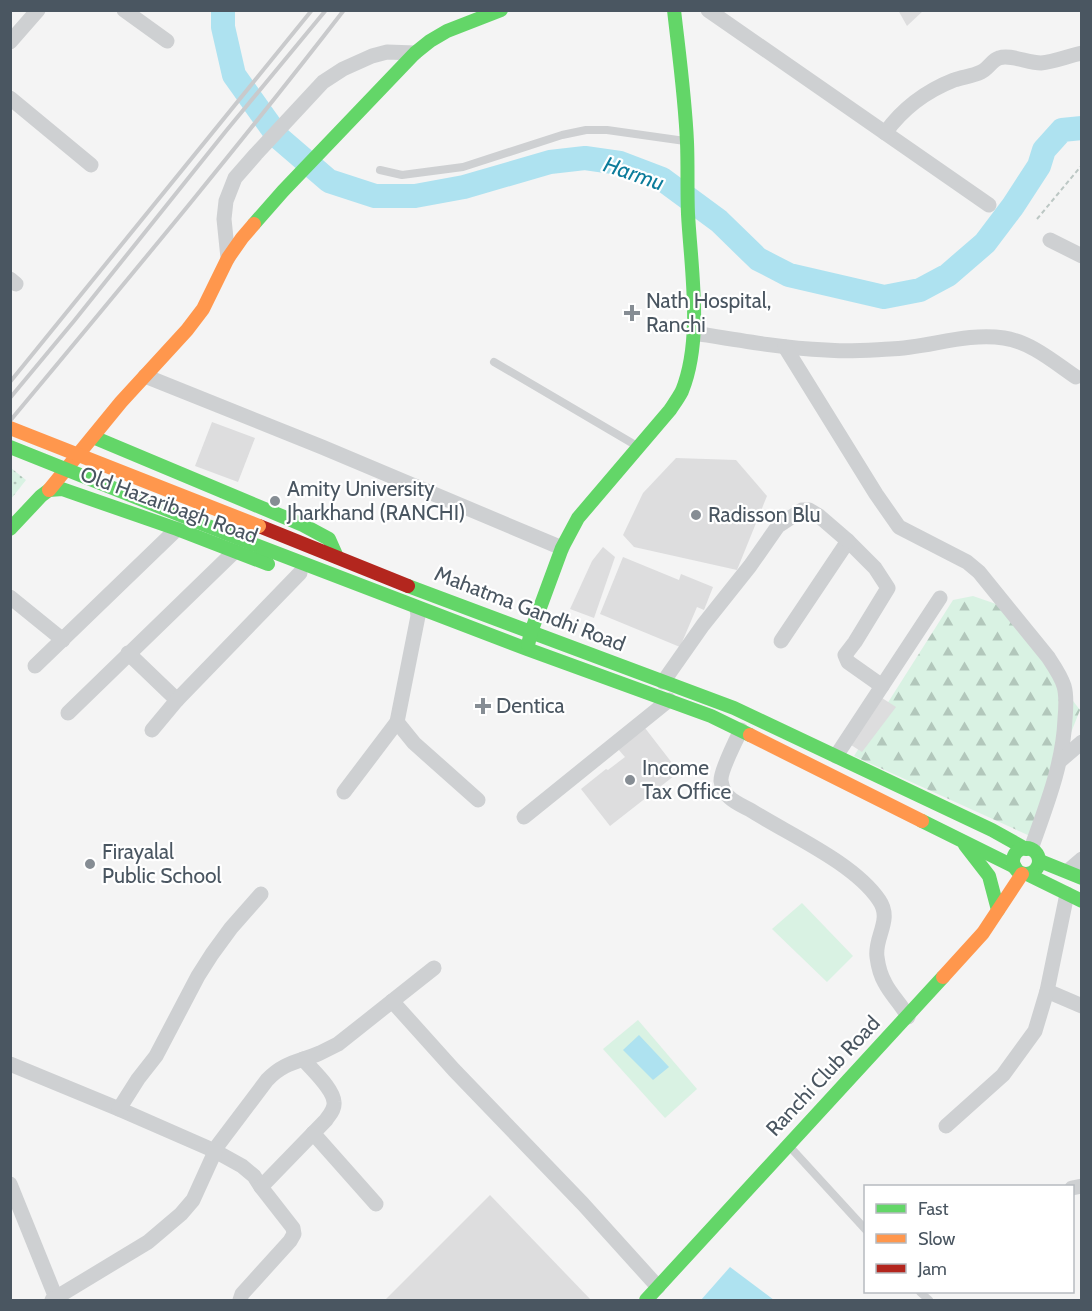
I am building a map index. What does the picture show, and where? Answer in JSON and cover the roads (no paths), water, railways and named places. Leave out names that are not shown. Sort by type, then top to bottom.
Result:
[{"type":"street","points":[[10,42],[38,10]]},
{"type":"street","points":[[124,10],[167,41]]},
{"type":"street","points":[[50,490],[121,402],[187,330],[202,309],[228,258],[242,238],[283,191],[415,53],[430,41],[447,32],[501,10]]},
{"type":"street","points":[[527,649],[562,548],[578,518],[670,410],[681,393],[686,378],[694,333],[694,311],[688,212],[687,141],[674,10]]},
{"type":"street","points":[[708,10],[989,205]]},
{"type":"street","points":[[228,258],[224,219],[226,201],[236,178],[256,154],[323,82],[343,69],[387,52],[415,53]]},
{"type":"street","points":[[885,133],[904,110],[927,93],[950,82],[983,72],[1000,57],[1041,63],[1082,53]]},
{"type":"street","points":[[10,98],[91,165]]},
{"type":"street","points":[[1050,240],[1082,256]]},
{"type":"street","points":[[694,333],[828,351],[891,349],[974,337],[1003,338],[1032,348],[1076,377]]},
{"type":"street","points":[[785,346],[876,494],[899,527],[967,562],[979,572],[1048,657],[1064,685],[1065,730],[1061,760],[1032,853],[1039,866],[1032,873],[1021,872],[1014,857],[1021,850],[1032,853]]},
{"type":"street","points":[[145,376],[322,447],[562,548]]},
{"type":"street","name":"Mahatma Gandhi Road","points":[[10,428],[337,557],[734,708],[992,830],[1075,875]]},
{"type":"street","points":[[93,438],[303,525],[330,539],[337,557]]},
{"type":"street","name":"Mahatma Gandhi Road","points":[[10,447],[417,608],[711,716],[1082,901]]},
{"type":"street","name":"Old Hazaribagh Road","points":[[10,529],[41,496],[50,490],[62,489],[288,571],[314,576],[326,572]]},
{"type":"street","points":[[663,682],[778,526],[802,510],[809,510],[848,541],[875,568],[888,588],[845,656],[848,662],[882,686]]},
{"type":"street","points":[[35,666],[177,529]]},
{"type":"street","points":[[781,641],[848,541]]},
{"type":"street","points":[[68,713],[235,551]]},
{"type":"street","points":[[152,730],[177,700],[300,573]]},
{"type":"street","points":[[10,597],[63,640]]},
{"type":"street","points":[[836,756],[940,598]]},
{"type":"street","points":[[344,792],[397,722],[418,616],[417,608]]},
{"type":"street","points":[[128,653],[177,700]]},
{"type":"street","points":[[524,817],[669,700]]},
{"type":"street","points":[[397,722],[414,743],[478,800]]},
{"type":"street","points":[[741,730],[720,777],[723,789],[728,796],[828,855],[857,876],[881,902],[884,923],[876,954],[884,982],[908,1016]]},
{"type":"street","points":[[1061,760],[1082,742]]},
{"type":"street","points":[[959,838],[984,868],[998,910]]},
{"type":"street","points":[[1075,875],[1082,859]]},
{"type":"street","name":"Ranchi Club Road","points":[[646,1300],[982,933],[1021,872]]},
{"type":"street","points":[[119,1109],[156,1056],[212,954],[261,894]]},
{"type":"street","points":[[946,1126],[992,1085],[1012,1063],[1035,1031],[1047,991],[1067,894]]},
{"type":"street","points":[[10,1184],[54,1299],[148,1242],[174,1221],[193,1200],[218,1145],[276,1070],[338,1044],[434,968]]},
{"type":"street","points":[[1047,991],[1082,1006]]},
{"type":"street","points":[[392,1001],[658,1287]]},
{"type":"street","points":[[261,1187],[333,1110],[333,1096],[303,1059]]},
{"type":"street","points":[[10,1064],[215,1151],[242,1166],[254,1176],[293,1228],[294,1234],[242,1294],[240,1300]]},
{"type":"street","points":[[313,1133],[376,1204]]},
{"type":"lane","points":[[380,170],[402,175],[463,167],[562,135],[586,130],[607,130],[687,141]]},
{"type":"lane","points":[[494,362],[638,447]]},
{"type":"lane","points":[[788,1145],[864,1228]]},
{"type":"water","points":[[639,1035],[669,1067],[653,1080],[623,1050]]},
{"type":"water","points":[[730,1267],[774,1300],[701,1300]]},
{"type":"waterway","name":"Harmu","points":[[223,10],[223,27],[234,75],[279,138],[329,181],[375,196],[415,196],[464,187],[550,162],[585,158],[620,163],[662,179],[719,221],[758,259],[789,275],[884,297],[920,290],[948,275],[985,243],[1039,166],[1044,150],[1062,130],[1082,128]]},
{"type":"railway","points":[[10,382],[312,10]]},
{"type":"railway","points":[[10,398],[326,10]]},
{"type":"railway","points":[[10,421],[221,166],[344,10]]},
{"type":"place","name":"Nath Hospital, Ranchi","points":[[632,313]]},
{"type":"place","name":"Amity University Jharkhand (RANCHI)","points":[[275,501]]},
{"type":"place","name":"Radisson Blu","points":[[696,515]]},
{"type":"place","name":"Dentica","points":[[483,706]]},
{"type":"place","name":"Income Tax Office","points":[[630,780]]},
{"type":"place","name":"Firayalal Public School","points":[[90,864]]}]
